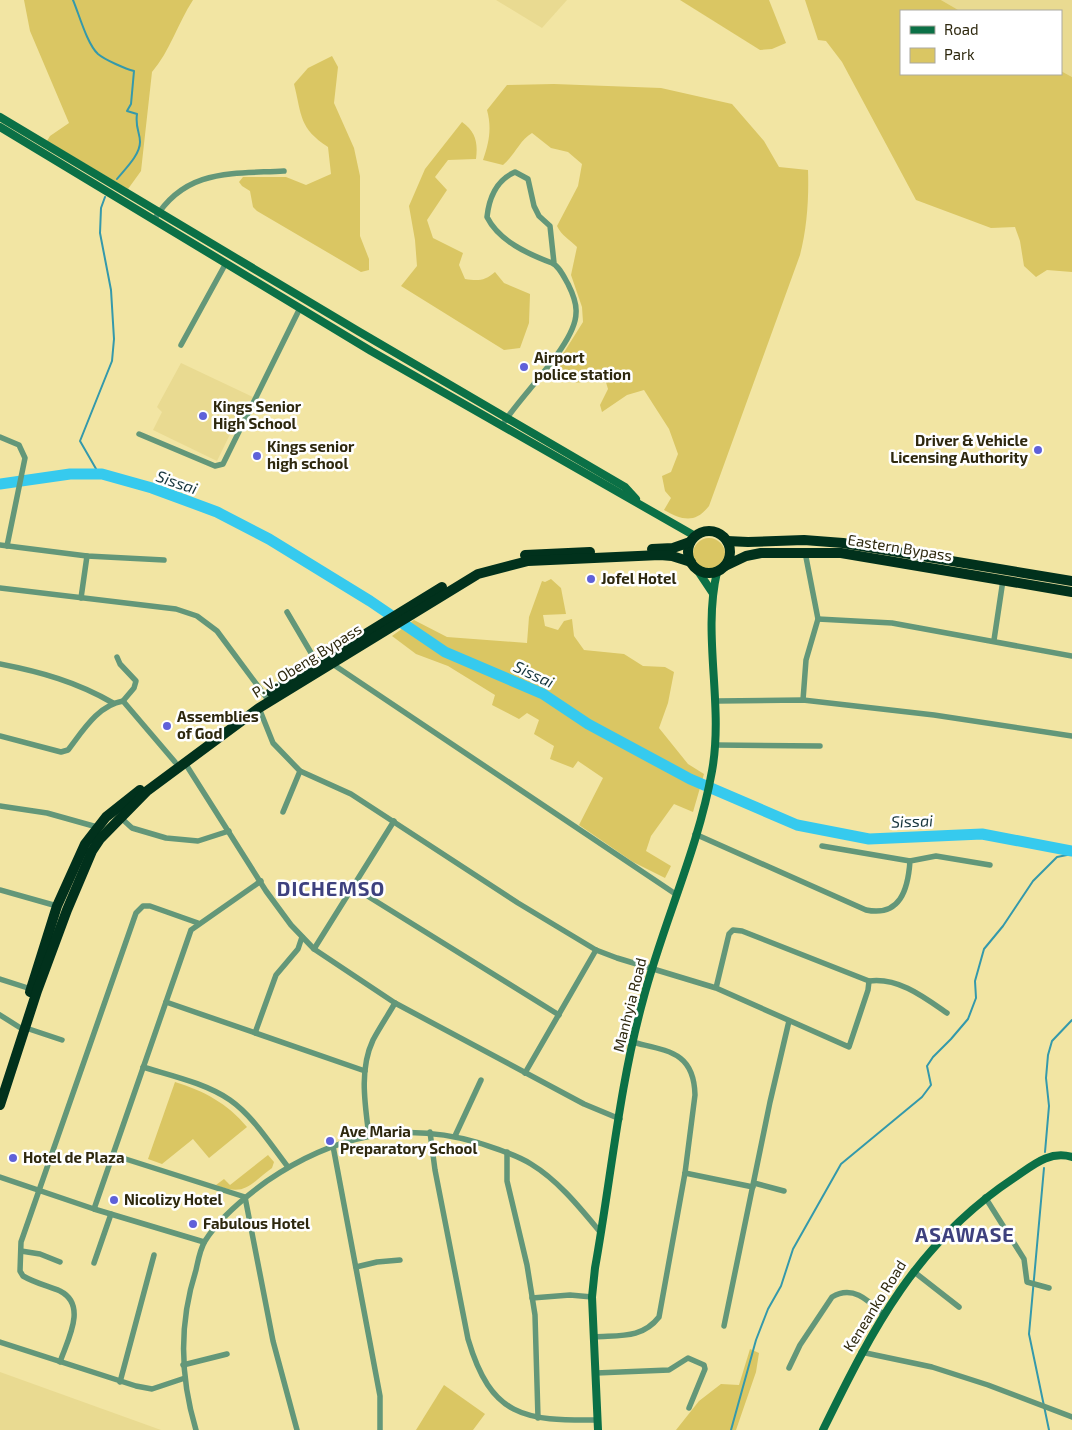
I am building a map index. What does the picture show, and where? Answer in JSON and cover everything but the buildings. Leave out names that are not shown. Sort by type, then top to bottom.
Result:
[{"type":"highway","points":[[709,530],[718,532],[728,541],[730,558],[721,569],[709,573],[693,565],[688,550],[693,539],[709,530]]},
{"type":"highway","name":"P. V. Obeng Bypass","points":[[0,1105],[31,989],[58,906],[85,844],[106,817],[317,663],[390,622],[476,568],[528,555],[673,548],[693,539]]},
{"type":"highway","name":"Eastern Bypass","points":[[728,541],[804,540],[843,543],[1072,581]]},
{"type":"highway","name":"Eastern Bypass","points":[[721,569],[746,556],[760,553],[841,553],[1072,592]]},
{"type":"highway","name":"P. V. Obeng Bypass","points":[[400,616],[478,574],[528,561],[660,555],[672,556],[693,565]]},
{"type":"highway","name":"P. V. Obeng Bypass","points":[[0,1084],[67,910],[92,851],[100,839],[147,791],[180,763],[259,708],[267,699],[330,664],[390,622]]},
{"type":"street","points":[[0,117],[625,487],[638,502]]},
{"type":"street","points":[[0,127],[300,308],[638,502],[693,539]]},
{"type":"street","points":[[154,220],[160,211],[185,188],[212,175],[284,171]]},
{"type":"street","points":[[502,425],[567,340],[576,317],[574,300],[569,286],[554,263],[550,226],[539,216],[534,206],[528,179],[515,172],[507,175],[491,196],[487,217],[497,231],[521,249],[554,263]]},
{"type":"street","points":[[182,345],[226,264]]},
{"type":"street","points":[[138,434],[215,466],[223,464],[300,308]]},
{"type":"street","points":[[0,437],[20,445],[25,458],[3,546],[87,556],[164,560]]},
{"type":"street","points":[[803,700],[806,660],[818,619],[805,552]]},
{"type":"street","points":[[81,598],[87,556]]},
{"type":"street","points":[[693,565],[712,592]]},
{"type":"street","points":[[712,592],[721,569]]},
{"type":"street","points":[[994,640],[1004,580]]},
{"type":"street","points":[[0,588],[176,610],[197,616],[217,631],[267,699]]},
{"type":"street","name":"Manhyia Road","points":[[598,1430],[592,1297],[632,1042],[652,967],[677,895],[705,803],[716,745],[717,701],[712,592]]},
{"type":"street","points":[[287,612],[317,663]]},
{"type":"street","points":[[818,619],[892,623],[994,640],[1072,656]]},
{"type":"street","points":[[0,736],[61,752],[68,750],[85,726],[113,703],[123,701],[136,685],[136,681],[120,664],[117,657]]},
{"type":"street","points":[[0,664],[41,672],[85,687],[113,703]]},
{"type":"street","points":[[330,664],[677,895]]},
{"type":"street","points":[[717,701],[803,700],[934,715],[1072,736]]},
{"type":"street","points":[[123,701],[180,763],[229,830],[261,881],[302,937],[314,949],[395,1003],[584,1104],[620,1119]]},
{"type":"street","points":[[259,708],[273,743],[300,771],[351,794],[518,903],[596,950],[616,958],[652,967],[716,988],[849,1047],[868,990],[869,980]]},
{"type":"street","points":[[716,745],[820,746]]},
{"type":"street","points":[[283,812],[300,771]]},
{"type":"street","points":[[0,806],[47,814],[97,827]]},
{"type":"street","points":[[120,817],[132,828],[172,839],[198,841],[229,830]]},
{"type":"street","points":[[314,949],[394,821]]},
{"type":"street","points":[[695,834],[866,910],[879,913],[890,909],[902,896],[907,882],[910,861]]},
{"type":"street","points":[[822,846],[910,861],[936,856],[990,864]]},
{"type":"street","points":[[94,1209],[191,930],[198,923],[261,881]]},
{"type":"street","points":[[353,886],[559,1015]]},
{"type":"street","points":[[0,890],[58,906]]},
{"type":"street","points":[[60,1362],[75,1322],[74,1310],[70,1298],[23,1276],[20,1272],[21,1242],[41,1191],[136,913],[143,906],[150,906],[198,923]]},
{"type":"street","points":[[716,988],[729,934],[733,930],[742,931],[869,980],[878,979],[907,988],[947,1013]]},
{"type":"street","points":[[255,1033],[276,975],[298,949],[302,937]]},
{"type":"street","points":[[525,1073],[596,950]]},
{"type":"street","points":[[0,979],[31,989]]},
{"type":"street","points":[[166,1002],[365,1071]]},
{"type":"street","points":[[369,1136],[364,1095],[365,1071],[373,1042],[395,1003]]},
{"type":"street","points":[[0,1016],[22,1027],[62,1040]]},
{"type":"street","points":[[724,1326],[770,1102],[789,1022]]},
{"type":"street","points":[[594,1337],[636,1334],[652,1326],[659,1317],[685,1173],[695,1094],[695,1082],[691,1070],[685,1060],[678,1055],[632,1042]]},
{"type":"street","points":[[143,1067],[192,1082],[230,1100],[243,1111],[288,1167]]},
{"type":"street","points":[[455,1136],[481,1080]]},
{"type":"street","points":[[196,1430],[183,1365],[185,1314],[204,1242],[245,1196],[288,1167],[333,1146],[369,1136],[410,1131],[455,1136],[507,1152],[532,1165],[548,1176],[601,1233]]},
{"type":"street","points":[[430,1132],[435,1170],[468,1339],[476,1365],[488,1386],[506,1405],[518,1412],[538,1418],[554,1420],[598,1420]]},
{"type":"street","points":[[333,1146],[380,1396],[380,1430]]},
{"type":"street","points":[[507,1152],[506,1181],[525,1256],[532,1298],[538,1371],[538,1418]]},
{"type":"street","name":"Keneanko Road","points":[[823,1430],[861,1352],[884,1315],[914,1271],[956,1222],[985,1197],[1041,1160],[1051,1155],[1065,1154],[1072,1157]]},
{"type":"street","points":[[113,1155],[245,1196]]},
{"type":"street","points":[[685,1173],[784,1191]]},
{"type":"street","points":[[0,1177],[94,1209],[204,1242]]},
{"type":"street","points":[[245,1196],[273,1342],[297,1430]]},
{"type":"street","points":[[985,1197],[1024,1259],[1032,1285],[1049,1288]]},
{"type":"street","points":[[94,1263],[111,1214]]},
{"type":"street","points":[[21,1251],[40,1254],[60,1262]]},
{"type":"street","points":[[120,1382],[154,1255]]},
{"type":"street","points":[[356,1267],[400,1260]]},
{"type":"street","points":[[914,1271],[958,1307]]},
{"type":"street","points":[[789,1368],[800,1345],[832,1297],[839,1293],[852,1292],[862,1295],[884,1315]]},
{"type":"street","points":[[532,1298],[570,1295],[592,1297]]},
{"type":"street","points":[[0,1342],[120,1382],[152,1389],[185,1378]]},
{"type":"street","points":[[861,1352],[932,1367],[988,1385],[1072,1417]]},
{"type":"street","points":[[183,1365],[227,1354]]},
{"type":"street","points":[[596,1374],[669,1370],[685,1359],[692,1359],[704,1365],[705,1369],[688,1408]]},
{"type":"shaded area","points":[[496,0],[567,0],[542,28]]},
{"type":"shaded area","points":[[941,0],[1072,0],[1072,77],[1062,72],[1062,10],[958,10]]},
{"type":"shaded area","name":"Kings Senior High School","points":[[181,363],[255,398],[242,423],[237,420],[217,461],[153,430],[162,412],[157,407]]},
{"type":"shaded area","points":[[0,1372],[161,1430],[0,1430]]},
{"type":"green space","points":[[24,0],[193,0],[164,55],[152,72],[141,171],[128,189],[47,141],[50,136],[69,123],[30,31]]},
{"type":"green space","points":[[680,0],[769,0],[786,43],[772,49],[760,50]]},
{"type":"green space","points":[[805,0],[941,0],[958,10],[900,10],[900,75],[1062,75],[1062,72],[1072,77],[1072,272],[1047,270],[1036,277],[1024,266],[1020,241],[1015,227],[991,228],[916,200],[842,62],[826,41],[818,40]]},
{"type":"green space","points":[[332,56],[338,67],[334,103],[354,148],[360,176],[360,236],[369,259],[369,270],[361,272],[257,211],[253,207],[250,191],[239,182],[243,177],[286,177],[306,185],[331,174],[328,147],[312,134],[303,120],[294,84],[308,68]]},
{"type":"green space","points":[[554,84],[661,88],[732,104],[764,141],[779,167],[808,170],[807,213],[800,255],[709,506],[699,516],[693,518],[682,518],[664,510],[671,498],[665,491],[662,476],[671,472],[678,454],[669,429],[644,390],[627,395],[602,412],[600,405],[608,389],[605,379],[569,382],[551,373],[583,322],[582,307],[571,275],[577,247],[563,235],[557,226],[578,186],[582,164],[568,152],[551,148],[532,133],[503,165],[483,160],[489,135],[487,110],[507,85]]},
{"type":"green space","points":[[462,122],[475,138],[477,148],[476,159],[448,160],[435,177],[447,190],[427,220],[433,238],[463,253],[459,265],[465,279],[481,280],[495,272],[504,283],[530,294],[529,323],[520,348],[504,350],[401,286],[417,266],[409,206],[425,169]]},
{"type":"green space","points":[[709,538],[721,542],[725,554],[721,566],[709,570],[697,566],[693,554],[697,542]]},
{"type":"green space","points":[[551,579],[561,588],[566,614],[543,615],[545,626],[558,630],[564,621],[572,619],[574,636],[584,650],[624,654],[643,666],[665,667],[674,672],[668,703],[659,728],[688,764],[704,774],[693,812],[674,804],[651,836],[646,851],[671,866],[665,878],[633,862],[579,825],[603,778],[578,761],[573,768],[550,759],[554,746],[534,734],[539,720],[527,713],[519,719],[492,705],[495,695],[448,666],[416,654],[392,636],[414,620],[447,637],[527,643],[529,617],[542,581],[545,582]]},
{"type":"green space","points":[[175,1082],[196,1089],[214,1099],[231,1111],[247,1127],[209,1158],[193,1139],[162,1164],[148,1159]]},
{"type":"green space","points":[[268,1155],[274,1162],[272,1168],[252,1184],[234,1190],[216,1185],[224,1179],[230,1185]]},
{"type":"green space","points":[[750,1349],[759,1353],[756,1372],[736,1430],[676,1430],[699,1401],[721,1384],[739,1385]]},
{"type":"green space","points":[[444,1385],[485,1414],[473,1430],[416,1430]]},
{"type":"waterway","points":[[73,0],[87,36],[98,54],[105,59],[134,71],[131,104],[127,111],[137,114],[140,142],[138,152],[132,162],[117,179]]},
{"type":"waterway","points":[[99,474],[80,441],[112,361],[114,339],[111,290],[100,233],[101,208],[105,197]]},
{"type":"waterway","name":"Sissai","points":[[0,484],[70,474],[102,474],[152,488],[217,512],[269,539],[370,601],[445,652],[543,694],[588,724],[690,779],[797,825],[869,839],[982,834],[1072,851]]},
{"type":"waterway","points":[[731,1430],[756,1340],[768,1309],[781,1286],[793,1249],[841,1164],[922,1097],[931,1085],[927,1066],[968,1019],[976,998],[975,981],[984,949],[1003,926],[1033,881],[1057,857],[1072,854]]},
{"type":"waterway","points":[[1045,1152],[1049,1106],[1046,1078],[1048,1055],[1052,1041],[1072,1020]]},
{"type":"waterway","points":[[1044,1168],[1029,1334],[1049,1430]]},
{"type":"place","name":"Airport police station","points":[[524,367]]},
{"type":"place","name":"Kings Senior High School","points":[[203,416]]},
{"type":"place","name":"Driver & Vehicle Licensing Authority","points":[[1038,450]]},
{"type":"place","name":"Kings senior high school","points":[[257,456]]},
{"type":"place","name":"Jofel Hotel","points":[[591,579]]},
{"type":"place","name":"Assemblies of God","points":[[167,726]]},
{"type":"place","name":"Ave Maria Preparatory School","points":[[330,1141]]},
{"type":"place","name":"Hotel de Plaza","points":[[13,1158]]},
{"type":"place","name":"Nicolizy Hotel","points":[[114,1200]]},
{"type":"place","name":"Fabulous Hotel","points":[[193,1224]]},
{"type":"district","name":"DICHEMSO","points":[[331,889]]},
{"type":"district","name":"ASAWASE","points":[[965,1235]]}]
